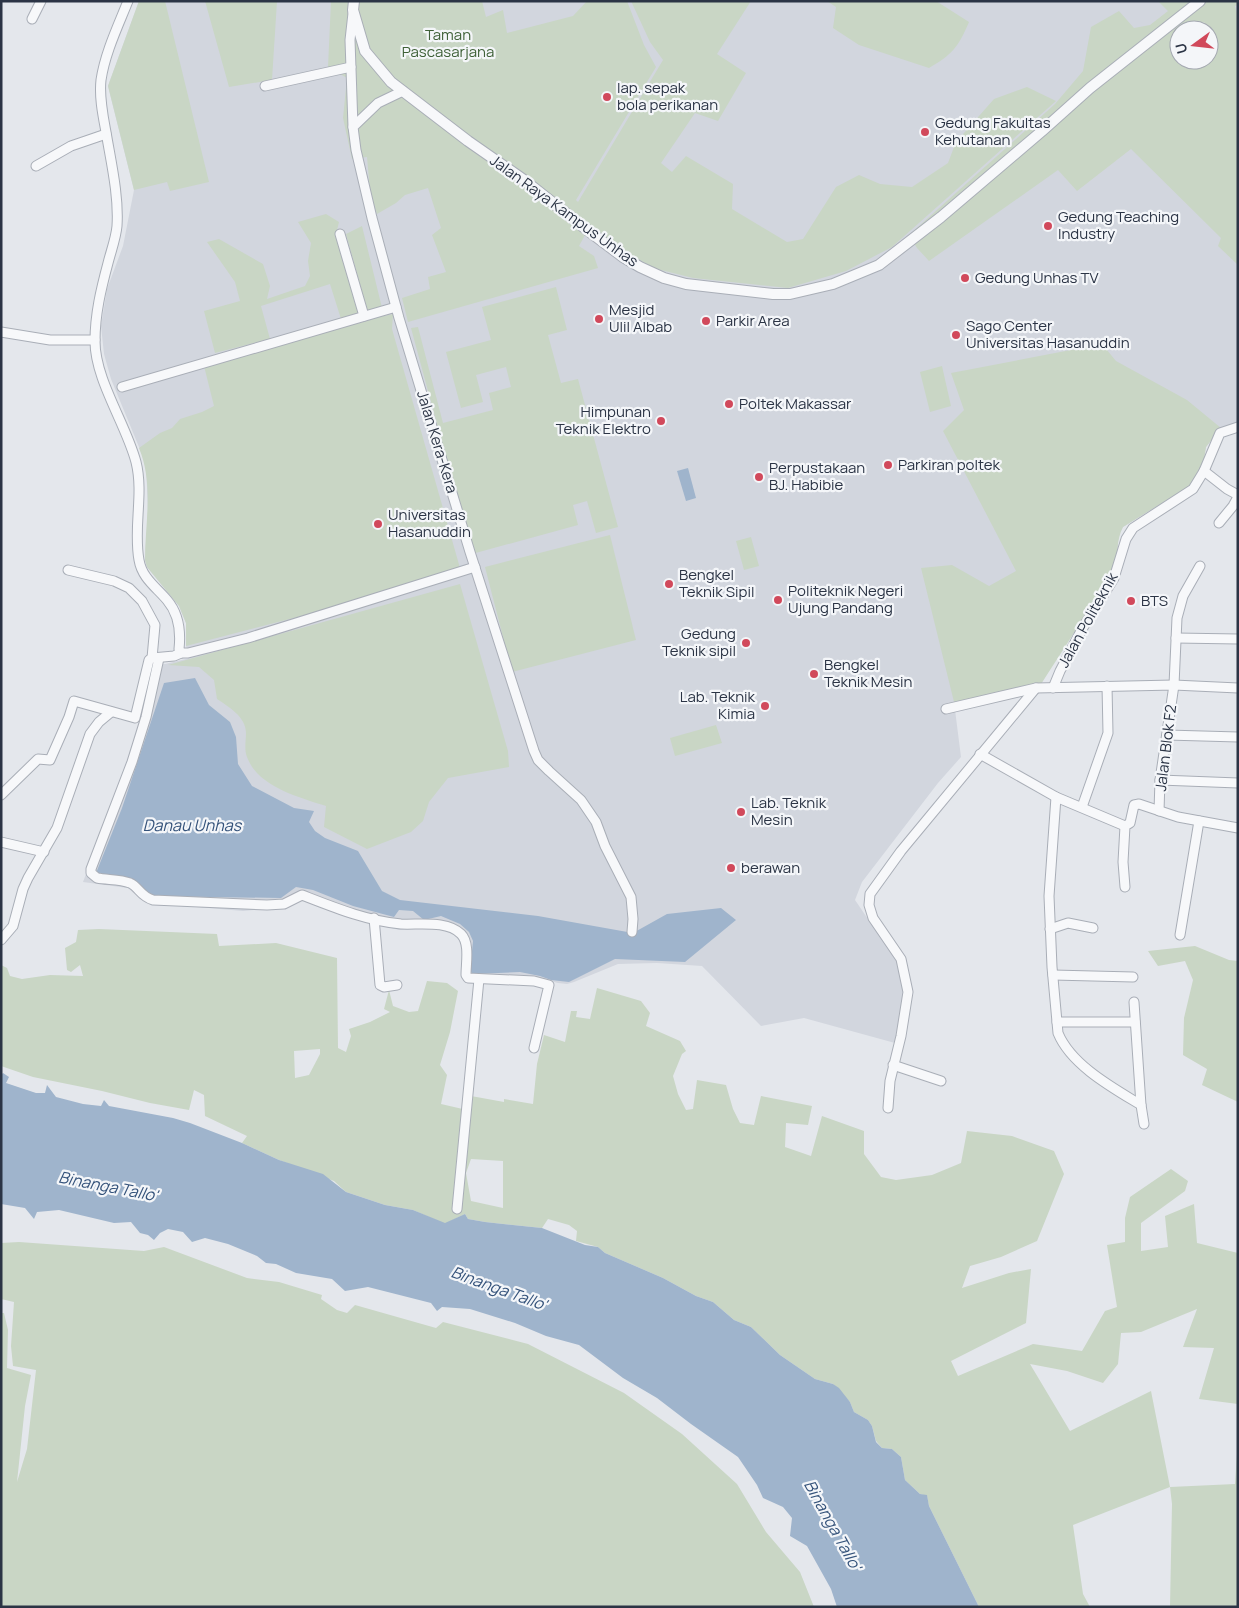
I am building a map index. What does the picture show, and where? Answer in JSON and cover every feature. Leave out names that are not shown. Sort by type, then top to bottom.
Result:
[{"type":"street","points":[[32,19],[41,1]]},
{"type":"street","points":[[128,1],[114,36],[101,81],[102,110],[98,137],[115,193],[117,227],[88,340],[137,464],[137,548],[140,566],[153,586],[167,600],[176,614],[179,625],[179,650],[167,656]]},
{"type":"street","name":"Jalan Raya Kampus Unhas","points":[[353,5],[368,56],[391,82],[640,268],[688,285],[764,294],[790,294],[833,284],[879,265],[941,217],[1090,88],[1200,1]]},
{"type":"street","name":"Jalan Kera-Kera","points":[[353,5],[350,40],[353,128],[356,150],[396,307],[475,567],[534,752],[538,760],[549,772],[581,800],[596,822],[605,846],[631,897],[632,932]]},
{"type":"street","points":[[265,86],[351,67]]},
{"type":"street","points":[[353,128],[378,103],[403,91]]},
{"type":"street","points":[[36,166],[71,146],[98,137]]},
{"type":"street","points":[[340,234],[364,316]]},
{"type":"street","points":[[122,387],[396,307]]},
{"type":"street","points":[[1,332],[50,340],[88,340]]},
{"type":"street","name":"Jalan Politeknik","points":[[1053,688],[1082,629],[1114,578],[1126,538],[1133,528],[1193,489],[1204,471],[1220,433],[1238,427]]},
{"type":"street","points":[[1204,471],[1227,490],[1238,496],[1234,506],[1219,523]]},
{"type":"street","name":"Jalan Blok F2","points":[[1160,811],[1160,780],[1174,685],[1177,618],[1180,603],[1200,566]]},
{"type":"street","points":[[1,794],[38,759],[50,760],[74,701],[135,718],[150,660],[248,638],[475,567]]},
{"type":"street","points":[[68,570],[114,581],[129,588],[142,601],[155,625],[167,656],[132,762],[91,873],[94,876],[132,884],[142,895],[153,900],[275,905],[284,904],[302,895],[340,909],[400,924],[448,926],[461,934],[466,943],[466,975],[470,978],[534,981],[549,985],[534,1048]]},
{"type":"street","points":[[1176,638],[1238,639]]},
{"type":"street","points":[[946,709],[1036,688],[1174,685],[1238,688]]},
{"type":"street","points":[[1082,808],[1108,733],[1107,686]]},
{"type":"street","points":[[888,1108],[893,1065],[901,1036],[908,992],[901,960],[873,918],[869,905],[870,894],[901,851],[1036,688]]},
{"type":"street","points":[[1,940],[13,926],[23,889],[57,828],[90,734],[99,722],[111,712]]},
{"type":"street","points":[[1167,734],[1238,737]]},
{"type":"street","points":[[980,754],[1056,797],[1125,826]]},
{"type":"street","points":[[1160,780],[1238,784]]},
{"type":"street","points":[[1056,797],[1049,896],[1058,1033],[1062,1042],[1072,1054],[1099,1079],[1141,1105]]},
{"type":"street","points":[[1125,826],[1130,823],[1134,805],[1136,804],[1178,817],[1238,828]]},
{"type":"street","points":[[1180,935],[1199,821]]},
{"type":"street","points":[[1125,826],[1123,849],[1125,886]]},
{"type":"street","points":[[1,842],[44,852]]},
{"type":"street","points":[[374,918],[380,985],[384,987],[397,985]]},
{"type":"street","points":[[1050,929],[1068,923],[1093,928]]},
{"type":"street","points":[[1053,975],[1133,977]]},
{"type":"street","points":[[457,1209],[479,979]]},
{"type":"street","points":[[1134,1002],[1144,1124]]},
{"type":"street","points":[[1057,1022],[1135,1022]]},
{"type":"street","points":[[893,1065],[941,1081]]},
{"type":"shaded area","name":"Universitas Hasanuddin","points":[[139,1],[1238,1],[1238,424],[1221,428],[1206,447],[1204,459],[1191,485],[1123,527],[1118,536],[1118,556],[1041,684],[954,702],[961,757],[938,783],[862,882],[855,900],[900,966],[904,985],[899,1033],[895,1043],[804,1018],[761,1026],[702,966],[657,963],[618,964],[567,984],[530,976],[471,976],[462,979],[463,943],[459,935],[451,931],[424,927],[399,930],[338,914],[301,897],[288,907],[243,911],[151,903],[140,899],[128,888],[83,882],[129,760],[142,716],[154,663],[165,664],[190,658],[186,646],[186,623],[179,606],[147,567],[145,560],[148,511],[146,464],[111,379],[104,354],[101,326],[107,289],[123,246],[134,190],[108,86]]},
{"type":"green space","points":[[139,1],[165,1],[209,182],[170,191],[167,182],[134,190],[108,86]]},
{"type":"green space","points":[[205,1],[277,1],[272,80],[229,87]]},
{"type":"green space","name":"Taman Pascasarjana","points":[[331,1],[482,1],[486,17],[503,10],[507,33],[573,16],[587,1],[627,1],[644,45],[656,67],[576,200],[578,202],[663,60],[650,42],[631,1],[751,1],[717,54],[746,73],[718,121],[695,113],[661,163],[672,172],[686,156],[733,184],[732,209],[787,242],[803,239],[836,187],[859,175],[880,184],[912,187],[948,163],[956,142],[994,99],[1027,87],[1056,101],[892,247],[846,271],[788,288],[693,278],[653,268],[610,242],[590,226],[579,246],[594,256],[598,268],[408,322],[402,298],[430,289],[428,277],[446,272],[432,235],[441,228],[428,188],[405,195],[396,203],[377,214],[370,192],[367,157],[352,159],[343,118],[347,78],[328,67]]},
{"type":"green space","points":[[827,1],[936,1],[969,22],[954,49],[944,59],[929,68],[859,45],[833,28],[836,7]]},
{"type":"green space","points":[[1158,1],[1238,1],[1238,5],[1235,6],[1238,16],[1238,265],[1218,246],[1221,238],[1131,149],[1077,191],[1058,170],[929,261],[917,248],[909,235],[1055,104],[1083,71],[1091,27],[1119,11],[1134,28],[1150,25],[1168,11]]},
{"type":"green space","points":[[326,214],[339,222],[336,234],[360,313],[341,319],[330,284],[261,306],[270,339],[215,353],[204,311],[240,301],[235,282],[207,242],[219,239],[263,264],[270,286],[267,299],[305,286],[310,276],[308,261],[311,243],[298,222]]},
{"type":"green space","points":[[362,226],[384,316],[393,314],[392,329],[460,568],[348,604],[186,646],[186,623],[179,606],[147,567],[145,560],[148,504],[144,462],[139,448],[160,433],[172,428],[180,419],[214,406],[204,366],[370,320],[346,234]]},
{"type":"green space","points":[[556,287],[567,330],[548,335],[561,383],[578,379],[618,527],[596,533],[587,501],[573,505],[578,525],[472,554],[411,328],[418,327],[443,423],[493,410],[489,393],[511,387],[506,367],[476,375],[483,402],[461,408],[446,352],[491,340],[482,307]]},
{"type":"green space","points":[[1102,344],[1116,361],[1187,400],[1221,428],[1206,447],[1204,459],[1191,485],[1123,527],[1119,537],[1114,571],[1041,684],[954,702],[921,568],[952,565],[989,586],[1016,571],[943,431],[964,410],[951,373]]},
{"type":"green space","points":[[942,366],[951,406],[930,412],[920,372]]},
{"type":"green space","points":[[610,535],[636,640],[512,672],[485,567]]},
{"type":"green space","points":[[751,537],[759,566],[744,570],[736,541]]},
{"type":"green space","points":[[460,584],[508,751],[509,767],[448,778],[429,802],[423,821],[411,832],[367,849],[324,827],[326,806],[280,789],[260,776],[252,767],[246,754],[246,733],[243,722],[227,705],[217,699],[214,680],[199,667],[168,665]]},
{"type":"green space","points":[[716,725],[722,743],[675,756],[670,738]]},
{"type":"green space","points":[[99,929],[217,934],[219,946],[276,943],[337,958],[338,1048],[346,1052],[351,1036],[349,1029],[370,1022],[390,1012],[384,1009],[389,990],[393,1006],[409,1012],[418,1011],[427,981],[447,983],[458,991],[450,1032],[440,1065],[447,1075],[441,1104],[467,1110],[471,1096],[504,1102],[504,1099],[533,1104],[537,1064],[544,1035],[565,1042],[571,1011],[577,1011],[576,1017],[590,1019],[597,988],[641,1001],[650,1013],[646,1026],[680,1041],[686,1051],[682,1054],[673,1076],[678,1094],[686,1110],[693,1109],[697,1080],[726,1085],[733,1109],[740,1123],[754,1125],[761,1096],[812,1106],[808,1125],[786,1123],[785,1147],[811,1156],[822,1116],[864,1131],[864,1154],[881,1177],[896,1180],[932,1175],[961,1163],[967,1131],[1012,1136],[1054,1151],[1064,1174],[1037,1241],[1001,1257],[970,1266],[962,1288],[1009,1273],[1031,1269],[1026,1323],[951,1361],[958,1376],[1033,1344],[1082,1351],[1105,1311],[1117,1307],[1107,1245],[1125,1242],[1125,1218],[1130,1197],[1171,1169],[1188,1181],[1185,1191],[1141,1223],[1141,1251],[1168,1247],[1165,1216],[1194,1204],[1197,1243],[1238,1253],[1238,1404],[1199,1399],[1214,1348],[1183,1347],[1197,1309],[1141,1332],[1121,1333],[1118,1364],[1103,1383],[1067,1371],[1030,1364],[1070,1431],[1151,1391],[1170,1487],[1073,1525],[1083,1594],[1090,1607],[979,1607],[929,1506],[927,1496],[920,1494],[905,1480],[901,1457],[892,1449],[882,1448],[876,1441],[872,1426],[868,1420],[854,1412],[850,1402],[833,1384],[815,1379],[780,1355],[751,1327],[734,1320],[713,1302],[696,1296],[663,1278],[605,1253],[598,1247],[576,1241],[577,1231],[569,1225],[548,1219],[542,1228],[485,1222],[468,1219],[465,1214],[445,1224],[413,1210],[385,1205],[346,1192],[334,1181],[279,1160],[242,1143],[247,1136],[205,1116],[204,1095],[194,1090],[189,1110],[33,1077],[1,1066],[1,965],[7,968],[10,976],[22,979],[50,975],[83,976],[80,965],[71,972],[67,970],[65,948],[76,942],[78,930]],"holes":[[[320,1049],[320,1054],[309,1075],[295,1078],[294,1051]],[[471,1159],[503,1161],[503,1208],[471,1201],[466,1173]]]},
{"type":"green space","points":[[1195,946],[1229,960],[1238,961],[1238,1102],[1202,1085],[1207,1069],[1183,1055],[1184,1018],[1193,980],[1185,961],[1158,966],[1148,951]]},
{"type":"green space","points":[[19,1242],[144,1251],[164,1247],[247,1278],[279,1282],[322,1295],[321,1299],[337,1310],[347,1313],[355,1305],[436,1328],[443,1322],[528,1344],[624,1393],[682,1434],[737,1484],[766,1532],[800,1572],[814,1607],[1,1607],[1,1313],[4,1313],[8,1330],[7,1368],[31,1375],[25,1406],[17,1482],[27,1449],[36,1370],[13,1366],[11,1346],[14,1302],[1,1299],[1,1243]]},
{"type":"green space","points":[[1238,1439],[1238,1607],[1170,1607],[1172,1504],[1170,1487],[1235,1484]]},
{"type":"water","points":[[688,468],[696,498],[686,501],[677,471]]},
{"type":"water","name":"Danau Unhas","points":[[195,678],[209,705],[230,722],[236,737],[238,764],[252,786],[294,808],[314,811],[309,822],[315,831],[325,838],[358,851],[382,891],[400,900],[538,916],[633,933],[667,914],[721,908],[736,920],[685,962],[615,959],[569,982],[551,980],[520,972],[473,974],[470,971],[473,941],[469,932],[460,924],[441,916],[424,920],[413,911],[399,910],[394,917],[353,906],[313,890],[296,887],[281,898],[147,896],[125,877],[96,873],[122,808],[164,683]]},
{"type":"water","name":"Binanga Tallo'","points":[[3,1073],[9,1077],[6,1083],[36,1093],[45,1093],[47,1085],[56,1097],[83,1104],[101,1106],[104,1100],[109,1106],[190,1123],[279,1160],[323,1174],[346,1192],[385,1205],[413,1210],[445,1223],[465,1214],[468,1219],[542,1228],[585,1245],[598,1247],[605,1253],[663,1278],[696,1296],[713,1302],[734,1320],[751,1327],[780,1355],[815,1379],[833,1384],[839,1388],[850,1402],[854,1412],[868,1420],[872,1426],[876,1442],[882,1448],[892,1449],[901,1457],[905,1480],[920,1494],[927,1495],[929,1506],[979,1607],[837,1607],[831,1589],[807,1546],[790,1536],[792,1518],[783,1507],[763,1498],[757,1485],[738,1457],[657,1398],[623,1378],[579,1345],[546,1336],[515,1323],[470,1309],[442,1307],[437,1311],[431,1303],[368,1287],[345,1291],[332,1279],[296,1273],[276,1264],[266,1263],[257,1256],[228,1244],[205,1238],[192,1242],[183,1232],[168,1229],[160,1233],[154,1240],[148,1235],[140,1233],[131,1222],[114,1223],[59,1210],[37,1212],[34,1219],[25,1208],[1,1204],[1,1075]]},
{"type":"place","name":"lap. sepak bola perikanan","points":[[607,97]]},
{"type":"place","name":"Gedung Fakultas Kehutanan","points":[[925,132]]},
{"type":"place","name":"Gedung Teaching Industry","points":[[1048,226]]},
{"type":"place","name":"Gedung Unhas TV","points":[[965,278]]},
{"type":"place","name":"Mesjid Ulil Albab","points":[[599,319]]},
{"type":"place","name":"Parkir Area","points":[[706,321]]},
{"type":"place","name":"Sago Center Universitas Hasanuddin","points":[[956,335]]},
{"type":"place","name":"Poltek Makassar","points":[[729,404]]},
{"type":"place","name":"Himpunan Teknik Elektro","points":[[661,421]]},
{"type":"place","name":"Parkiran poltek","points":[[888,465]]},
{"type":"place","name":"Perpustakaan BJ. Habibie","points":[[759,477]]},
{"type":"place","name":"Universitas Hasanuddin","points":[[378,524]]},
{"type":"place","name":"Bengkel Teknik Sipil","points":[[669,584]]},
{"type":"place","name":"Politeknik Negeri Ujung Pandang","points":[[778,600]]},
{"type":"place","name":"BTS","points":[[1131,601]]},
{"type":"place","name":"Gedung Teknik sipil","points":[[746,643]]},
{"type":"place","name":"Bengkel Teknik Mesin","points":[[814,674]]},
{"type":"place","name":"Lab. Teknik Kimia","points":[[765,706]]},
{"type":"place","name":"Lab. Teknik Mesin","points":[[741,812]]},
{"type":"place","name":"berawan","points":[[731,868]]}]
